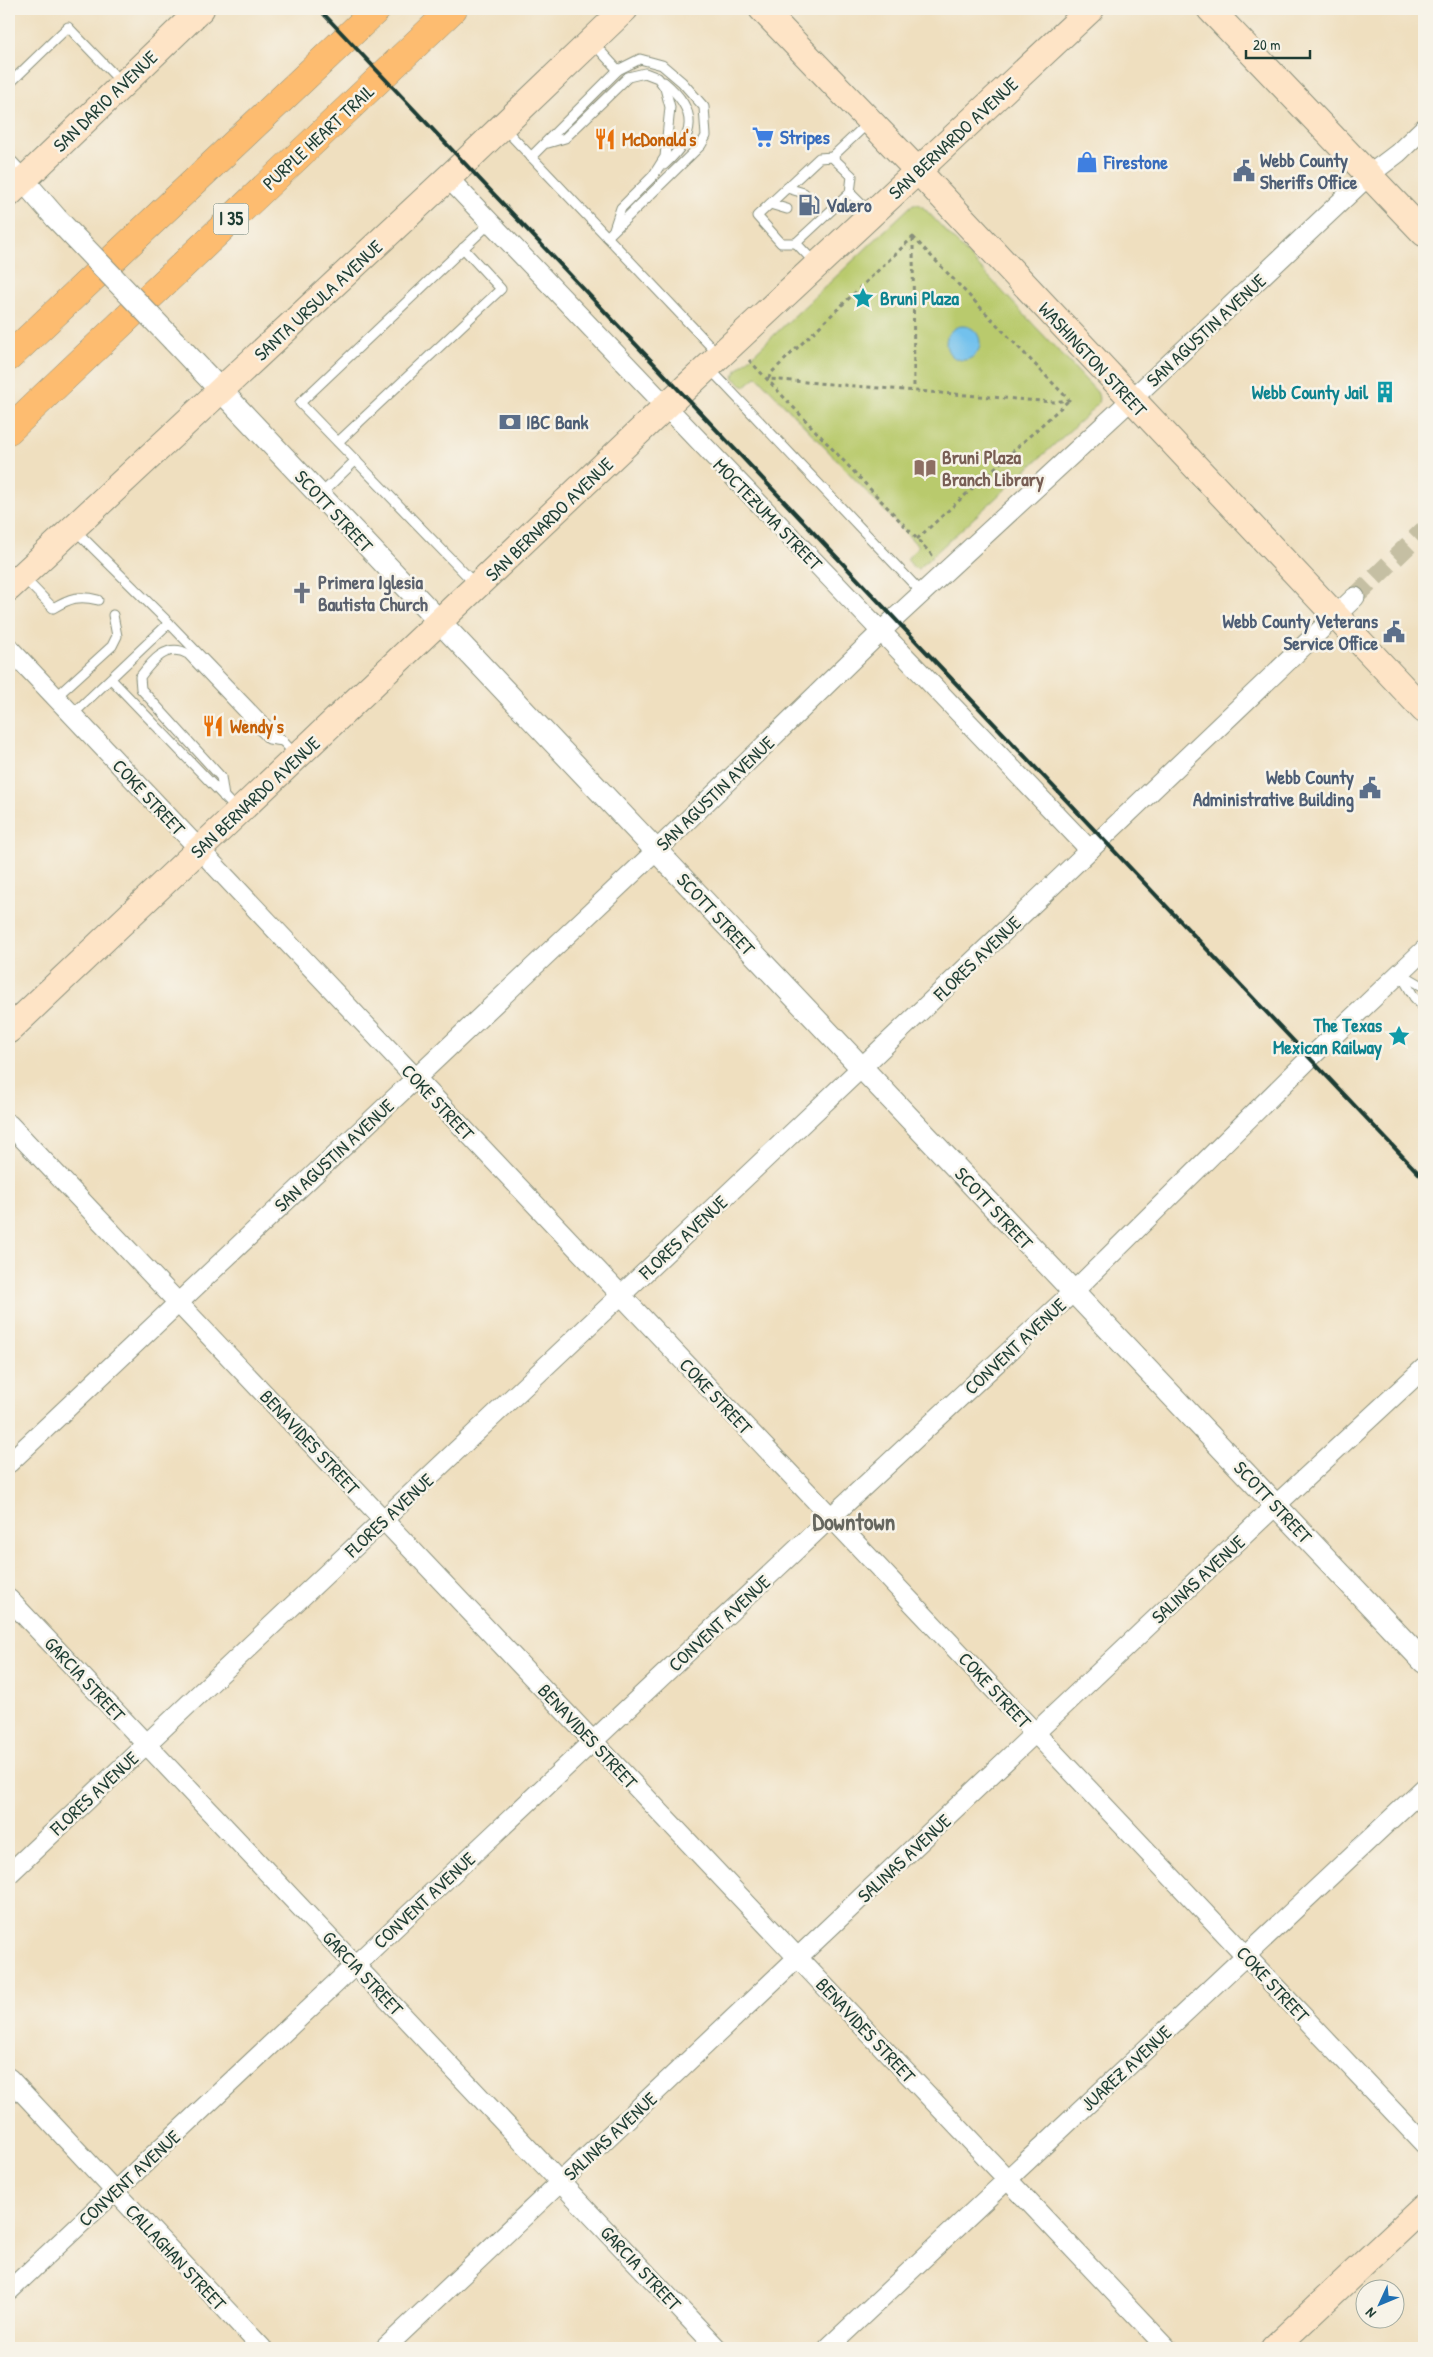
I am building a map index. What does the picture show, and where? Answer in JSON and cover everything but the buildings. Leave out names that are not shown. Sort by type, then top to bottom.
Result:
[{"type":"highway","points":[[9,357],[377,9]]},
{"type":"highway","name":"PURPLE HEART TRAIL","points":[[9,430],[453,9]]},
{"type":"main road","name":"SAN DARIO AVENUE","points":[[14,180],[123,84],[201,9]]},
{"type":"main road","name":"SANTA URSULA AVENUE","points":[[16,582],[448,178],[625,9]]},
{"type":"main road","name":"WASHINGTON STREET","points":[[764,9],[1424,710]]},
{"type":"main road","name":"SAN BERNARDO AVENUE","points":[[9,1030],[199,850],[232,805],[291,749],[440,623],[714,361],[1091,9]]},
{"type":"main road","points":[[1210,9],[1424,233]]},
{"type":"main road","points":[[1274,2348],[1424,2206]]},
{"type":"street","name":"SAN AGUSTIN AVENUE","points":[[9,1463],[656,851],[922,593],[1131,400],[1369,175],[1398,153],[1424,128]]},
{"type":"street","name":"MOCTEZUMA STREET","points":[[448,178],[1090,850]]},
{"type":"street","name":"SCOTT STREET","points":[[14,180],[56,218],[222,390],[440,623],[1424,1662]]},
{"type":"street","name":"FLORES AVENUE","points":[[9,1874],[861,1068],[1355,597]]},
{"type":"street","name":"COKE STREET","points":[[9,648],[1424,2144]]},
{"type":"street","name":"CONVENT AVENUE","points":[[9,2291],[831,1517],[1073,1292],[1310,1058],[1424,950]]},
{"type":"street","name":"BENAVIDES STREET","points":[[9,1124],[1167,2348]]},
{"type":"street","name":"SALINAS AVENUE","points":[[385,2348],[1276,1505],[1424,1368]]},
{"type":"street","name":"GARCIA STREET","points":[[9,1598],[717,2348]]},
{"type":"street","name":"JUAREZ AVENUE","points":[[828,2348],[1424,1788]]},
{"type":"street","name":"CALLAGHAN STREET","points":[[9,2078],[262,2348]]},
{"type":"lane","points":[[9,84],[68,27],[123,84]]},
{"type":"lane","points":[[591,41],[618,70]]},
{"type":"lane","points":[[531,157],[618,70],[640,59],[662,65],[682,82],[704,107],[706,136],[701,145],[607,236]]},
{"type":"lane","points":[[545,144],[565,138],[628,77],[645,73],[658,78],[678,95],[689,116],[690,128],[686,141],[678,152],[620,208],[614,229]]},
{"type":"lane","points":[[653,176],[665,158],[669,136],[670,107],[665,88],[658,78]]},
{"type":"lane","points":[[817,265],[796,243],[781,243],[757,216],[820,158],[832,157],[870,121]]},
{"type":"lane","points":[[502,126],[607,236],[714,361],[922,593]]},
{"type":"lane","points":[[832,157],[852,176],[850,193]]},
{"type":"lane","points":[[787,188],[804,193]]},
{"type":"lane","points":[[796,243],[835,201],[850,193]]},
{"type":"lane","points":[[850,193],[872,215]]},
{"type":"lane","points":[[770,204],[787,209]]},
{"type":"lane","points":[[478,587],[300,403],[490,222]]},
{"type":"lane","points":[[338,442],[501,289],[463,248]]},
{"type":"lane","points":[[320,495],[356,460]]},
{"type":"lane","points":[[73,529],[169,623],[291,749]]},
{"type":"lane","points":[[16,582],[53,608],[70,598],[84,596],[98,600]]},
{"type":"lane","points":[[56,697],[112,646],[117,636],[113,615]]},
{"type":"lane","points":[[72,715],[169,623]]},
{"type":"lane","points":[[232,805],[221,777],[141,689],[140,676],[152,661],[167,650],[181,650],[188,654],[259,729],[270,739],[291,749]]},
{"type":"lane","points":[[111,679],[232,805]]},
{"type":"lane","points":[[1400,973],[1424,987]]},
{"type":"lane","points":[[1400,973],[1414,997],[1424,1008]]},
{"type":"path","points":[[912,237],[772,372],[768,379],[1053,402],[1069,400]]},
{"type":"path","points":[[912,237],[914,390]]},
{"type":"path","points":[[912,237],[1069,400]]},
{"type":"path","points":[[748,360],[933,557]]},
{"type":"path","points":[[917,539],[1069,400]]},
{"type":"green space","name":"Bruni Plaza","points":[[913,204],[919,204],[925,209],[1097,392],[1099,399],[1089,413],[918,569],[914,568],[907,559],[918,546],[757,376],[744,387],[733,377],[738,369]]},
{"type":"water","points":[[963,326],[975,331],[980,343],[975,355],[963,360],[951,355],[946,343],[951,331]]},
{"type":"tunnel","points":[[1355,597],[1424,530]]},
{"type":"railway","points":[[319,9],[1424,1179]]},
{"type":"place","name":"Stripes","points":[[763,137]]},
{"type":"place","name":"McDonald's","points":[[605,139]]},
{"type":"place","name":"Firestone","points":[[1087,162]]},
{"type":"place","name":"Webb County Sheriffs Office","points":[[1244,171]]},
{"type":"place","name":"Valero","points":[[809,205]]},
{"type":"place","name":"Bruni Plaza","points":[[863,298]]},
{"type":"place","name":"Webb County Jail","points":[[1385,392]]},
{"type":"place","name":"IBC Bank","points":[[510,422]]},
{"type":"place","name":"Bruni Plaza Branch Library","points":[[925,468]]},
{"type":"place","name":"Primera Iglesia Bautista Church","points":[[302,593]]},
{"type":"place","name":"Webb County Veterans Service Office","points":[[1394,632]]},
{"type":"place","name":"Wendy's","points":[[213,726]]},
{"type":"place","name":"Webb County Administrative Building","points":[[1370,788]]},
{"type":"place","name":"The Texas Mexican Railway","points":[[1399,1036]]},
{"type":"district","name":"Downtown","points":[[854,1522]]}]
